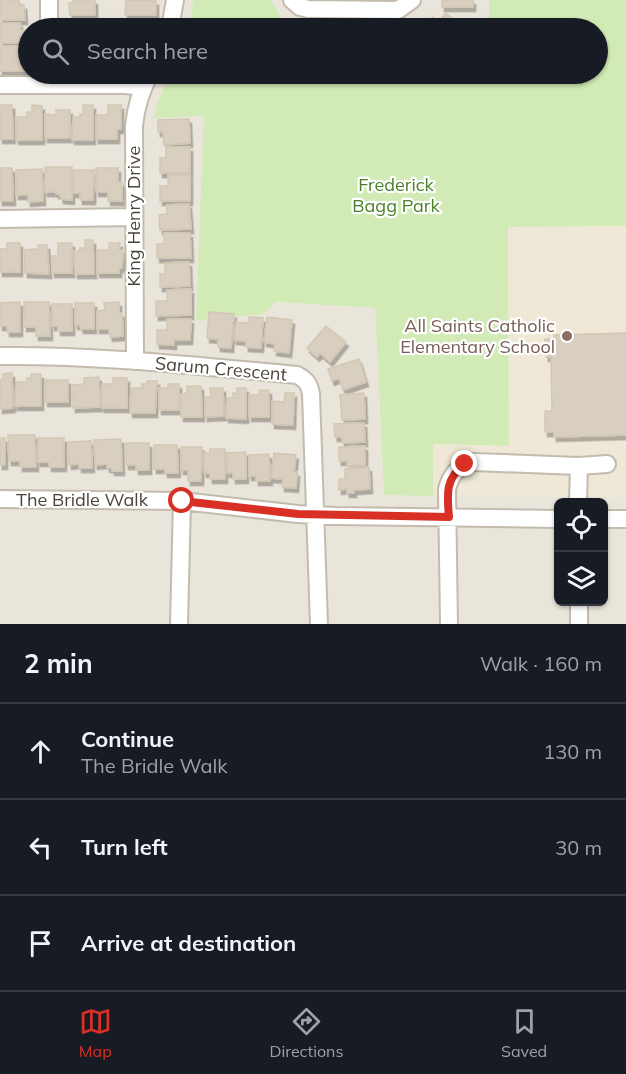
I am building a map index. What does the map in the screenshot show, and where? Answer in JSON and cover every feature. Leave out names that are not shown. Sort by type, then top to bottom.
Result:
[{"type":"street","points":[[49,0],[49,18]]},
{"type":"street","points":[[172,18],[176,0]]},
{"type":"street","points":[[292,0],[300,7],[308,9],[390,10],[404,8],[412,0]]},
{"type":"street","points":[[0,84],[18,82]]},
{"type":"street","name":"King Henry Drive","points":[[135,361],[134,126],[137,105],[145,84]]},
{"type":"street","points":[[0,219],[134,217]]},
{"type":"street","name":"Sarum Crescent","points":[[0,356],[135,361],[297,375],[310,386],[316,515]]},
{"type":"street","points":[[449,624],[447,489],[458,469],[474,462],[579,466],[607,464]]},
{"type":"street","points":[[578,498],[579,466]]},
{"type":"street","name":"The Bridle Walk","points":[[0,499],[182,501],[316,515],[554,519]]},
{"type":"street","points":[[179,624],[182,501]]},
{"type":"street","points":[[316,515],[318,624]]},
{"type":"street","points":[[608,519],[626,519]]},
{"type":"street","points":[[579,606],[579,624]]},
{"type":"shaded area","points":[[0,0],[193,0],[190,18],[18,18],[18,84],[166,84],[163,90],[204,115],[205,298],[375,308],[384,495],[626,497],[626,624],[0,624]]},
{"type":"shaded area","points":[[271,0],[489,0],[489,18],[279,18]]},
{"type":"shaded area","name":"All Saints Catholic Elementary School","points":[[626,226],[626,497],[433,496],[433,444],[509,446],[508,227]]},
{"type":"green space","points":[[193,0],[271,0],[279,14],[279,18],[190,18]]},
{"type":"green space","name":"Frederick Bagg Park","points":[[489,0],[626,0],[626,226],[508,227],[509,446],[433,444],[433,496],[384,495],[375,308],[275,302],[263,314],[196,320],[204,116],[154,118],[166,84],[608,84],[608,18],[489,18]]},
{"type":"building","points":[[0,0],[19,0],[19,6],[24,5],[25,18],[0,20]]},
{"type":"building","points":[[73,0],[95,0],[95,15],[70,15],[69,3],[73,3]]},
{"type":"building","points":[[126,0],[156,1],[156,15],[125,15]]},
{"type":"building","points":[[442,0],[473,0],[473,7],[442,7]]},
{"type":"building","points":[[446,13],[452,18],[442,18]]},
{"type":"building","points":[[0,23],[18,23],[18,43],[0,43]]},
{"type":"building","points":[[0,46],[18,46],[18,71],[0,71]]},
{"type":"building","points":[[0,105],[12,105],[13,139],[0,139]]},
{"type":"building","points":[[32,105],[42,106],[42,140],[16,140],[16,117],[27,117],[27,112],[32,112]]},
{"type":"building","points":[[83,105],[93,105],[93,140],[72,140],[73,117],[80,117],[80,114],[83,114]]},
{"type":"building","points":[[108,105],[121,105],[121,129],[117,129],[117,139],[96,139],[96,115],[108,115]]},
{"type":"building","points":[[56,110],[70,110],[70,138],[45,138],[45,114],[56,115]]},
{"type":"building","points":[[189,119],[190,143],[164,145],[163,132],[158,132],[158,120]]},
{"type":"building","points":[[166,147],[190,147],[190,173],[160,173],[160,158],[166,158]]},
{"type":"building","points":[[45,167],[72,167],[72,200],[61,199],[60,194],[56,192],[45,192]]},
{"type":"building","points":[[0,168],[12,168],[13,201],[0,201]]},
{"type":"building","points":[[96,168],[118,168],[118,182],[122,182],[122,201],[108,201],[108,192],[96,192]]},
{"type":"building","points":[[42,169],[43,201],[28,202],[28,195],[16,195],[16,170]]},
{"type":"building","points":[[74,170],[94,170],[93,200],[80,200],[80,193],[73,193]]},
{"type":"building","points":[[168,175],[190,175],[190,201],[160,201],[160,186],[168,186]]},
{"type":"building","points":[[189,204],[191,229],[160,230],[159,215],[167,214],[167,205]]},
{"type":"building","points":[[164,233],[190,233],[191,258],[157,258],[157,244],[164,244]]},
{"type":"building","points":[[85,240],[93,240],[94,274],[75,274],[74,251],[85,248]]},
{"type":"building","points":[[7,243],[20,243],[20,272],[0,272],[0,249],[7,249]]},
{"type":"building","points":[[58,243],[72,243],[72,273],[52,273],[52,256],[58,256]]},
{"type":"building","points":[[109,243],[120,243],[119,250],[123,250],[122,268],[119,268],[119,273],[97,273],[97,250],[109,250]]},
{"type":"building","points":[[38,245],[47,245],[49,274],[25,273],[24,250],[38,249]]},
{"type":"building","points":[[189,262],[190,286],[160,287],[160,274],[165,274],[165,263]]},
{"type":"building","points":[[191,289],[191,315],[156,316],[156,301],[167,301],[167,290]]},
{"type":"building","points":[[20,302],[20,332],[7,332],[7,326],[0,326],[0,303]]},
{"type":"building","points":[[24,302],[49,302],[50,336],[36,336],[36,327],[24,327]]},
{"type":"building","points":[[119,302],[123,336],[110,337],[109,329],[97,329],[97,311],[105,310],[104,303]]},
{"type":"building","points":[[75,303],[94,303],[94,329],[81,329],[80,325],[75,325]]},
{"type":"building","points":[[52,304],[72,304],[72,331],[58,331],[58,326],[52,326]]},
{"type":"building","points":[[209,312],[234,314],[231,348],[218,347],[218,339],[207,338]]},
{"type":"building","points":[[249,317],[263,318],[261,348],[246,347],[246,341],[234,340],[236,322],[249,323]]},
{"type":"building","points":[[267,317],[292,320],[289,353],[274,351],[275,344],[264,342]]},
{"type":"building","points":[[167,319],[191,319],[190,340],[174,340],[174,345],[157,344],[157,330],[167,330]]},
{"type":"building","points":[[326,326],[346,342],[330,362],[320,353],[317,357],[307,348]]},
{"type":"building","points":[[626,333],[626,435],[554,437],[554,432],[545,432],[545,411],[552,411],[551,357],[546,357],[545,339],[554,339],[554,335]]},
{"type":"building","points":[[359,359],[366,382],[343,390],[339,378],[332,381],[328,369]]},
{"type":"building","points":[[12,373],[13,408],[0,409],[0,380],[3,380],[3,374]]},
{"type":"building","points":[[31,374],[41,374],[41,406],[15,406],[16,382],[27,382]]},
{"type":"building","points":[[99,377],[100,407],[73,408],[73,385],[84,384],[84,378]]},
{"type":"building","points":[[113,378],[127,378],[127,408],[102,408],[102,384],[113,384]]},
{"type":"building","points":[[46,380],[68,380],[68,402],[45,402]]},
{"type":"building","points":[[147,381],[157,381],[155,413],[130,413],[131,388],[142,388],[142,384],[147,384]]},
{"type":"building","points":[[168,384],[179,384],[179,410],[159,410],[159,388],[168,388]]},
{"type":"building","points":[[187,386],[201,386],[202,417],[181,417],[181,394],[187,393]]},
{"type":"building","points":[[210,388],[223,388],[224,416],[205,417],[205,397],[211,397]]},
{"type":"building","points":[[237,388],[246,388],[246,419],[226,418],[227,398],[233,398],[233,393],[237,394]]},
{"type":"building","points":[[259,390],[269,390],[269,417],[249,417],[249,395],[259,395]]},
{"type":"building","points":[[285,393],[294,393],[293,425],[272,424],[272,401],[284,402]]},
{"type":"building","points":[[364,393],[365,419],[342,420],[340,395]]},
{"type":"building","points":[[364,423],[365,442],[342,443],[342,437],[335,437],[334,424]]},
{"type":"building","points":[[8,435],[35,435],[36,467],[20,467],[20,461],[9,461]]},
{"type":"building","points":[[0,438],[5,438],[5,465],[0,465]]},
{"type":"building","points":[[38,438],[64,438],[64,467],[49,467],[49,462],[38,462]]},
{"type":"building","points":[[121,439],[122,471],[112,471],[112,468],[107,468],[107,464],[95,465],[94,440]]},
{"type":"building","points":[[91,441],[92,468],[79,468],[79,464],[69,465],[68,442]]},
{"type":"building","points":[[126,443],[149,443],[149,470],[136,470],[136,465],[126,465]]},
{"type":"building","points":[[154,445],[177,445],[178,473],[165,473],[165,469],[154,469]]},
{"type":"building","points":[[365,446],[365,465],[347,466],[347,461],[339,461],[339,447]]},
{"type":"building","points":[[181,447],[202,447],[201,481],[188,481],[188,470],[181,470]]},
{"type":"building","points":[[210,449],[225,449],[225,479],[210,479],[210,473],[204,473],[204,453],[210,453]]},
{"type":"building","points":[[246,452],[246,479],[233,479],[233,473],[227,473],[226,453]]},
{"type":"building","points":[[274,453],[296,455],[294,472],[297,472],[296,488],[282,487],[283,479],[271,478]]},
{"type":"building","points":[[269,454],[270,481],[256,481],[256,476],[249,476],[249,455]]},
{"type":"building","points":[[369,467],[370,489],[354,490],[354,493],[347,493],[347,489],[339,490],[339,479],[345,479],[345,469]]},
{"type":"place","name":"All Saints Catholic Elementary School","points":[[567,336]]},
{"type":"route","points":[[182,501],[298,514],[449,517],[447,498],[449,482],[458,469],[465,464]]}]
